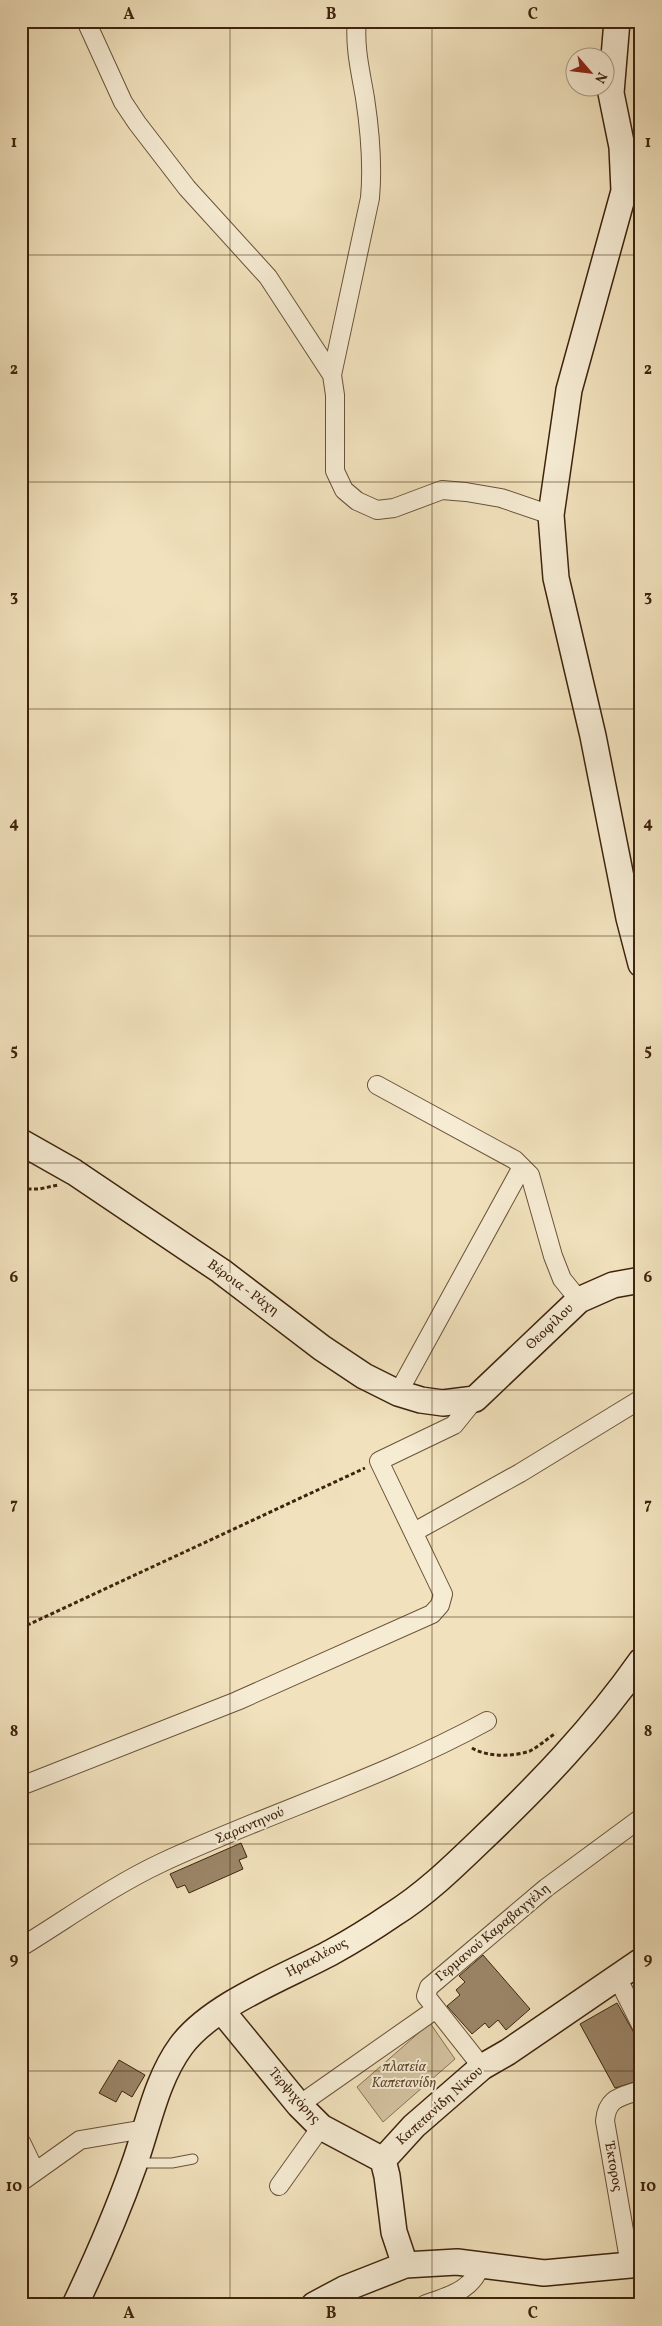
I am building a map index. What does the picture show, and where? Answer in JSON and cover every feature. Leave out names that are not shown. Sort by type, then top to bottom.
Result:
[{"type":"street","points":[[86,21],[123,102],[136,123],[187,188],[268,277],[332,375]]},
{"type":"street","points":[[357,21],[373,173],[370,198],[332,375],[335,395],[336,471],[344,490],[357,501],[376,510],[394,508],[442,490],[501,498],[551,515]]},
{"type":"street","points":[[617,21],[611,93],[622,147],[624,191],[569,390],[551,515],[556,578],[593,736],[629,918],[641,964]]},
{"type":"street","points":[[377,1085],[515,1160],[530,1175],[553,1256],[562,1279],[579,1300]]},
{"type":"street","name":"Βέροια - Ράχη","points":[[21,1142],[74,1172],[221,1271],[364,1376],[398,1393],[443,1403],[475,1399]]},
{"type":"street","points":[[398,1393],[522,1167]]},
{"type":"street","name":"Θεοφίλου","points":[[475,1399],[579,1300],[613,1285],[641,1280]]},
{"type":"street","points":[[21,1786],[237,1701],[432,1614],[440,1606],[444,1594],[379,1461],[454,1424],[475,1399]]},
{"type":"street","points":[[414,1532],[520,1473],[641,1399]]},
{"type":"street","name":"Ηρακλέους","points":[[75,2305],[98,2257],[135,2163],[145,2129],[168,2067],[182,2045],[211,2017],[271,1982],[331,1952],[395,1914],[436,1882],[555,1768],[609,1705],[641,1661]]},
{"type":"street","name":"Σαραντηνού","points":[[21,1947],[93,1902],[160,1864],[457,1738],[487,1721]]},
{"type":"street","name":"Γερμανού Καραβαγγέλη","points":[[436,2009],[426,1996],[429,1987],[437,1979],[546,1888],[641,1818]]},
{"type":"street","name":"Καπετανίδη Νίκου","points":[[382,2160],[414,2126],[482,2067],[508,2052],[641,1961]]},
{"type":"street","points":[[617,1977],[641,2025]]},
{"type":"street","points":[[299,2105],[436,2009],[482,2067]]},
{"type":"street","name":"Τερψιχόρης","points":[[222,2011],[299,2105],[322,2127],[382,2160]]},
{"type":"street","name":"Έκτορος","points":[[635,2264],[606,2122],[606,2110],[614,2100],[641,2090]]},
{"type":"street","points":[[279,2186],[322,2127]]},
{"type":"street","points":[[21,2182],[80,2140],[145,2129]]},
{"type":"street","points":[[21,2142],[35,2171]]},
{"type":"street","points":[[382,2160],[387,2176],[394,2232],[405,2265]]},
{"type":"street","points":[[318,2303],[405,2265],[457,2262],[481,2264],[500,2269],[544,2273],[635,2264]]},
{"type":"street","points":[[424,2305],[465,2289],[475,2277],[481,2264]]},
{"type":"lane","points":[[135,2163],[172,2163],[193,2159]]},
{"type":"path","points":[[21,1188],[39,1189],[54,1187],[64,1182],[74,1172]]},
{"type":"path","points":[[21,1628],[379,1461]]},
{"type":"path","points":[[457,1738],[476,1750],[494,1755],[516,1754],[529,1751],[542,1744],[562,1727]]},
{"type":"green space","name":"πλατεία Καπετανίδη","points":[[430,2023],[455,2059],[383,2122],[357,2087]]},
{"type":"building","points":[[241,1843],[247,1857],[239,1860],[243,1869],[189,1893],[185,1885],[177,1888],[170,1874]]},
{"type":"building","points":[[483,1955],[530,2009],[506,2030],[498,2020],[489,2028],[485,2023],[472,2034],[447,2006],[460,1995],[456,1990],[465,1982],[459,1976]]},
{"type":"building","points":[[617,2003],[641,2045],[641,2080],[615,2088],[580,2024]]},
{"type":"building","points":[[119,2060],[145,2075],[132,2097],[122,2091],[116,2102],[99,2093]]}]
